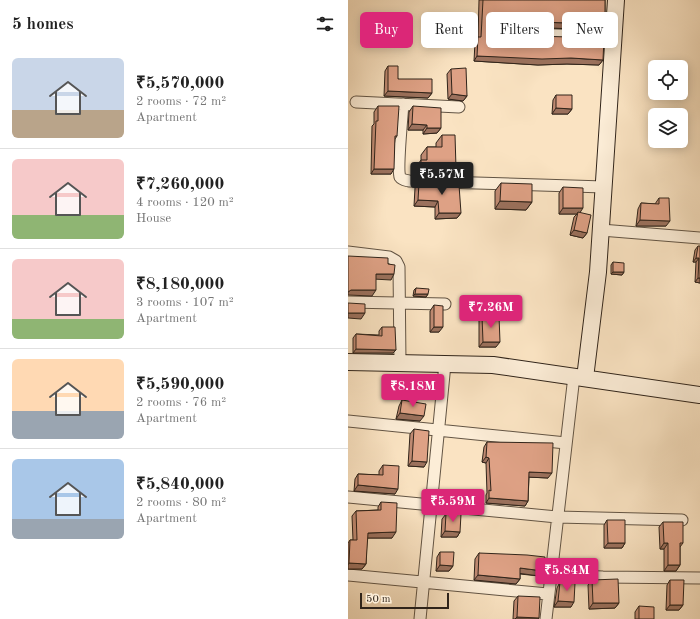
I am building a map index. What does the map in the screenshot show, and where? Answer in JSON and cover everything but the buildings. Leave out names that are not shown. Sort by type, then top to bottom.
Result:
[{"type":"street","points":[[615,12],[616,0]]},
{"type":"street","points":[[546,619],[566,443],[598,272],[613,48]]},
{"type":"street","points":[[356,102],[459,107]]},
{"type":"street","points":[[403,104],[399,164],[400,176],[402,179],[409,181],[604,187]]},
{"type":"street","points":[[601,230],[700,238]]},
{"type":"street","points":[[348,252],[389,257],[396,261],[399,267],[400,363]]},
{"type":"street","points":[[348,302],[444,304]]},
{"type":"street","points":[[348,362],[493,365],[700,395]]},
{"type":"street","points":[[420,619],[445,364]]},
{"type":"street","points":[[348,421],[566,443]]},
{"type":"street","points":[[348,497],[557,517],[682,520]]},
{"type":"street","points":[[348,575],[548,594]]},
{"type":"street","points":[[551,575],[700,578]]}]
